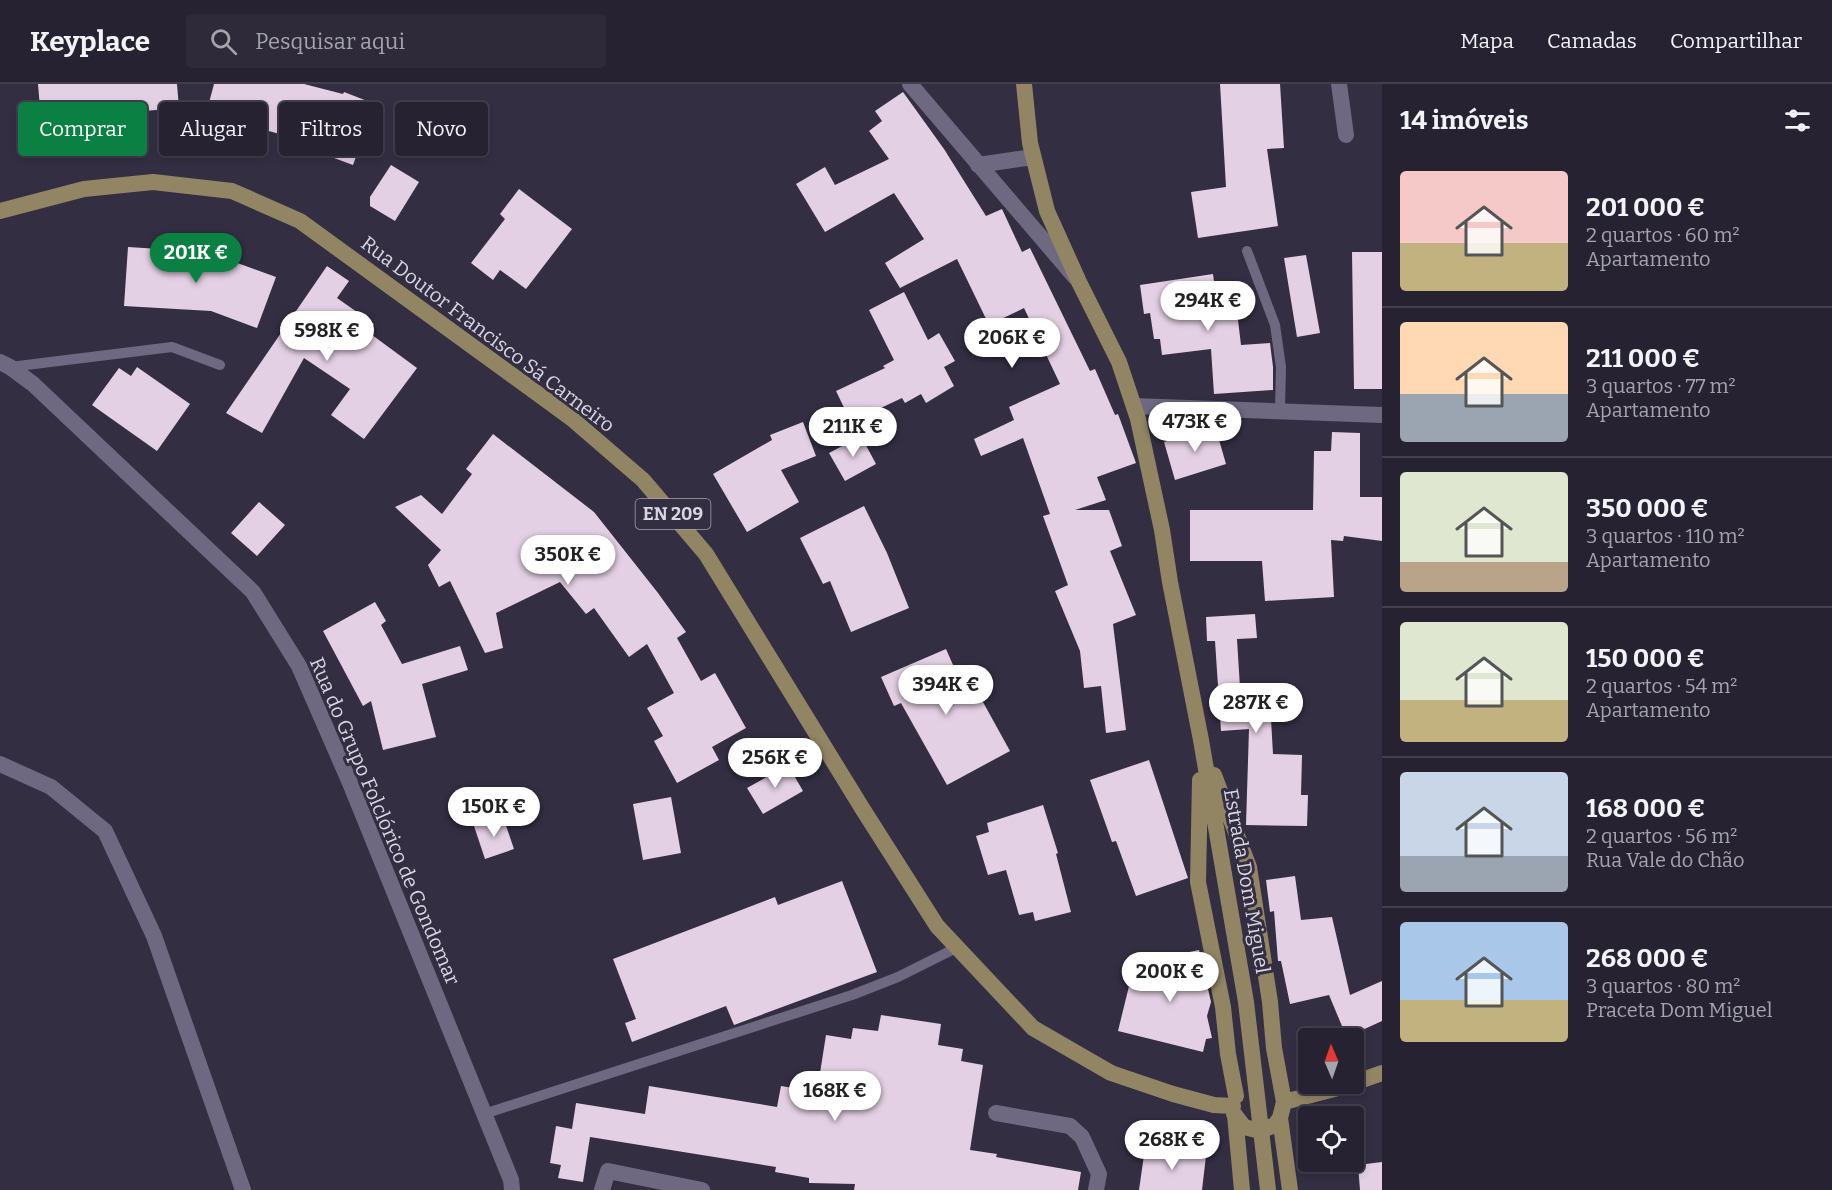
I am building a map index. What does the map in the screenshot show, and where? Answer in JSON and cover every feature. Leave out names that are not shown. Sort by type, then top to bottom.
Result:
[{"type":"main road","name":"Estrada Dom Miguel","points":[[1024,84],[1033,157],[1047,211],[1119,362],[1134,406],[1160,519],[1246,1002],[1268,1190]]},
{"type":"main road","name":"Rua Doutor Francisco Sá Carneiro","points":[[0,211],[84,189],[153,182],[232,191],[300,221],[572,418],[643,480],[706,554],[938,926],[1033,1028],[1111,1072],[1173,1094],[1214,1105],[1234,1105]]},
{"type":"main road","points":[[1201,740],[1249,867],[1270,1002],[1290,1190]]},
{"type":"main road","points":[[1201,740],[1198,882],[1223,1007],[1242,1190]]},
{"type":"main road","name":"EN 209","points":[[1234,1105],[1244,1127],[1260,1131],[1275,1125],[1282,1105],[1382,1073]]},
{"type":"main road","points":[[1234,1105],[1245,1084],[1252,1081],[1269,1083],[1282,1105]]},
{"type":"street","points":[[910,84],[1079,282]]},
{"type":"street","points":[[1339,84],[1346,135]]},
{"type":"street","points":[[978,165],[1033,157]]},
{"type":"street","name":"Rua do Grupo Folclórico de Gondomar","points":[[5,364],[33,384],[253,592],[299,666],[350,783],[511,1180],[512,1190]]},
{"type":"street","points":[[1134,406],[1382,415]]},
{"type":"street","points":[[0,764],[51,787],[105,831],[154,936],[243,1190]]},
{"type":"street","points":[[996,1113],[1070,1126],[1082,1137],[1099,1174],[1096,1190]]},
{"type":"street","points":[[602,1190],[608,1171],[702,1190]]},
{"type":"lane","points":[[1247,251],[1275,325],[1281,367],[1280,410]]},
{"type":"lane","points":[[5,364],[172,347],[220,365]]},
{"type":"lane","points":[[484,1114],[852,995],[898,977],[958,947]]},
{"type":"building","points":[[38,84],[177,84],[178,102],[159,102],[159,110],[147,111],[147,102],[40,102]]},
{"type":"building","points":[[214,84],[304,84],[343,94],[344,92],[370,102],[279,102],[279,134],[267,131],[267,102],[209,102]]},
{"type":"building","points":[[1220,84],[1280,84],[1284,148],[1267,149],[1278,226],[1198,238],[1191,192],[1226,187]]},
{"type":"building","points":[[903,92],[944,149],[986,216],[1002,209],[1022,252],[1030,248],[1090,371],[1095,369],[1115,415],[1118,414],[1136,463],[1097,477],[1106,500],[1075,510],[1109,510],[1122,546],[1110,551],[1136,615],[1113,624],[1126,730],[1106,733],[1101,686],[1084,688],[1080,651],[1055,591],[1068,585],[1043,516],[1050,514],[1023,438],[981,456],[974,439],[1014,420],[1009,407],[1060,384],[1024,308],[989,325],[957,259],[900,288],[885,263],[924,239],[894,193],[825,232],[796,184],[825,167],[835,185],[889,159],[869,131],[882,121],[875,111]]},
{"type":"building","points":[[329,156],[356,156],[353,165]]},
{"type":"building","points":[[391,165],[419,182],[395,221],[370,206],[370,197]]},
{"type":"building","points":[[519,189],[572,229],[526,289],[500,270],[493,280],[471,263],[505,219],[500,214]]},
{"type":"building","points":[[128,247],[207,252],[276,277],[257,328],[211,311],[124,306]]},
{"type":"building","points":[[1352,252],[1382,252],[1382,389],[1354,389]]},
{"type":"building","points":[[1306,255],[1320,333],[1297,337],[1284,258]]},
{"type":"building","points":[[327,266],[349,281],[337,298],[374,324],[368,332],[417,368],[364,439],[331,415],[350,389],[304,358],[262,433],[226,413]]},
{"type":"building","points":[[1213,274],[1215,289],[1234,287],[1241,345],[1270,343],[1273,390],[1214,394],[1211,349],[1162,355],[1160,339],[1154,339],[1150,313],[1144,314],[1140,285]]},
{"type":"building","points":[[904,292],[928,340],[939,333],[955,361],[944,367],[954,386],[926,403],[921,394],[905,403],[902,398],[851,422],[836,391],[885,368],[883,366],[894,360],[869,310]]},
{"type":"building","points":[[137,367],[190,404],[157,451],[92,405],[119,368],[131,376]]},
{"type":"building","points":[[803,422],[816,456],[781,470],[799,502],[747,532],[713,474],[772,440],[770,435]]},
{"type":"building","points":[[1215,426],[1226,464],[1175,480],[1164,442]]},
{"type":"building","points":[[1332,432],[1360,433],[1360,497],[1382,497],[1382,541],[1344,536],[1343,541],[1331,540],[1334,597],[1265,601],[1262,561],[1190,561],[1190,510],[1313,510],[1314,451],[1331,451]]},
{"type":"building","points":[[493,434],[594,512],[686,632],[677,638],[701,681],[715,673],[746,728],[712,747],[719,760],[677,783],[654,741],[663,736],[647,708],[674,693],[647,644],[629,657],[594,608],[586,614],[560,582],[496,613],[503,648],[485,653],[450,581],[439,587],[428,565],[441,550],[395,507],[421,495],[442,514],[472,474],[466,469]]},
{"type":"building","points":[[861,436],[876,464],[845,481],[829,453]]},
{"type":"building","points":[[259,502],[285,525],[257,556],[231,533]]},
{"type":"building","points":[[864,506],[887,553],[909,608],[851,632],[830,581],[823,584],[800,538]]},
{"type":"building","points":[[375,602],[386,621],[381,625],[402,664],[460,646],[468,670],[422,684],[436,737],[383,750],[371,701],[363,706],[323,631]]},
{"type":"building","points":[[1255,614],[1257,638],[1237,639],[1241,704],[1270,702],[1273,754],[1302,755],[1301,795],[1308,795],[1307,826],[1246,825],[1249,729],[1221,731],[1215,641],[1207,641],[1206,617]]},
{"type":"building","points":[[946,649],[968,699],[978,693],[1010,751],[947,785],[901,703],[894,706],[881,677]]},
{"type":"building","points":[[1149,760],[1188,878],[1136,896],[1116,841],[1112,842],[1090,780]]},
{"type":"building","points":[[788,765],[803,791],[763,814],[747,788]]},
{"type":"building","points":[[671,797],[681,853],[643,860],[633,804]]},
{"type":"building","points":[[1043,805],[1058,853],[1056,854],[1071,912],[1035,921],[1033,912],[1019,915],[1006,870],[988,875],[976,836],[989,832],[987,823]]},
{"type":"building","points":[[503,817],[514,849],[485,859],[474,826]]},
{"type":"building","points":[[1295,876],[1301,920],[1332,917],[1350,995],[1382,981],[1382,1021],[1364,1029],[1343,1028],[1329,995],[1290,1004],[1281,961],[1278,961],[1274,911],[1270,912],[1266,880]]},
{"type":"building","points":[[842,881],[877,972],[734,1025],[726,1006],[632,1042],[625,1023],[636,1019],[613,959],[775,897],[778,905]]},
{"type":"building","points":[[1199,950],[1211,1002],[1207,1016],[1212,1038],[1206,1039],[1203,1052],[1118,1031],[1130,982],[1147,979],[1151,960]]},
{"type":"building","points":[[881,1015],[941,1024],[938,1045],[963,1049],[961,1061],[983,1065],[970,1150],[997,1154],[996,1157],[1081,1172],[1078,1190],[854,1190],[855,1184],[809,1183],[809,1178],[775,1172],[776,1167],[590,1137],[583,1182],[558,1178],[561,1165],[550,1163],[556,1126],[572,1129],[576,1103],[645,1114],[649,1086],[777,1107],[781,1086],[817,1092],[826,1035],[851,1039],[853,1028],[878,1031]]},
{"type":"building","points":[[1145,1148],[1206,1156],[1202,1190],[1139,1190]]},
{"type":"building","points":[[1382,1162],[1382,1190],[1360,1190],[1359,1172],[1364,1172],[1364,1164]]}]
